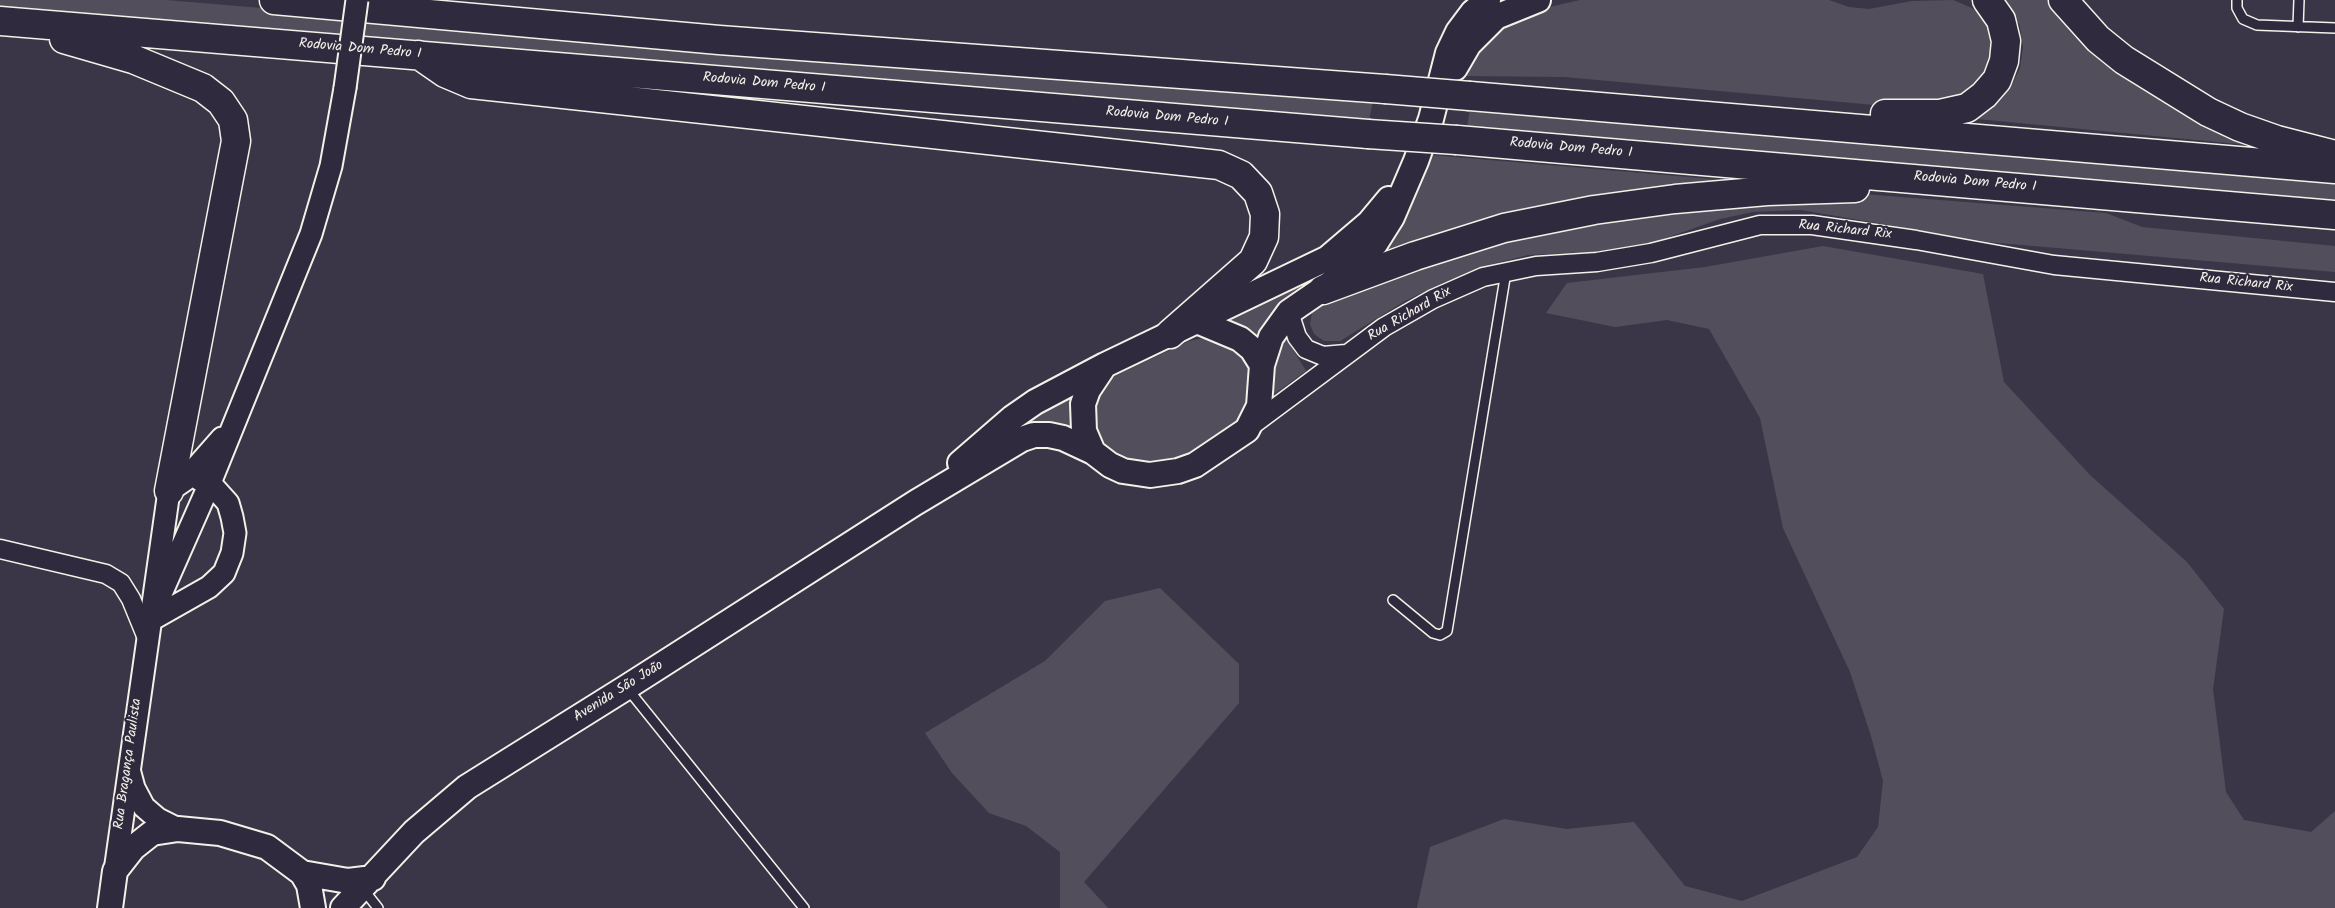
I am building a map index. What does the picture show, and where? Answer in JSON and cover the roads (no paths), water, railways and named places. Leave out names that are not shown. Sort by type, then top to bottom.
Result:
[{"type":"highway","points":[[274,0],[719,40],[1385,89],[2335,169]]},
{"type":"highway","points":[[1559,103],[1912,115],[1940,114],[1967,108],[1984,95],[1997,80],[2004,61],[2006,41],[2001,20],[1987,0]]},
{"type":"highway","points":[[2063,0],[2098,39],[2124,60],[2208,112],[2240,127],[2277,140],[2335,155]]},
{"type":"highway","points":[[0,21],[109,51],[203,88],[221,102],[233,120],[236,141],[177,485]]},
{"type":"highway","name":"Rodovia Dom Pedro I","points":[[0,21],[2024,187],[2335,215]]},
{"type":"highway","points":[[418,55],[445,73],[471,84],[1219,166],[1240,175],[1258,193],[1265,214],[1264,237],[1253,260],[1170,334]]},
{"type":"highway","points":[[1323,290],[1415,256],[1504,228],[1594,210],[1675,199],[1767,191],[1843,188],[2024,187]]},
{"type":"main road","points":[[915,503],[1022,439],[1034,435],[1049,435],[1063,438],[1093,452],[1110,465],[1123,471],[1150,475],[1166,474],[1195,464],[1247,430],[1259,406],[1262,365],[1271,337],[1289,312],[1356,266],[1375,244],[1392,217],[1416,161],[1431,119],[1448,54],[1458,32],[1473,12],[1488,0]]},
{"type":"main road","points":[[1431,119],[1468,44],[1496,17],[1538,0]]},
{"type":"main road","points":[[915,503],[1012,418],[1035,402],[1104,365],[1328,258],[1369,223],[1416,161]]},
{"type":"main road","points":[[1197,321],[1240,339],[1252,349],[1262,365]]},
{"type":"main road","points":[[1093,452],[1084,431],[1083,404],[1088,390],[1104,365]]},
{"type":"main road","name":"Avenida São João","points":[[343,908],[414,832],[467,787],[915,503]]},
{"type":"main road","points":[[115,871],[133,848],[152,833],[178,829],[220,833],[267,847],[302,873],[309,885],[313,908]]},
{"type":"main road","name":"Rua Bragança Paulista","points":[[110,908],[115,871]]},
{"type":"main road","points":[[302,873],[368,883]]},
{"type":"street","points":[[148,630],[237,418],[311,234],[331,166],[345,88],[357,0]]},
{"type":"street","name":"Rua Richard Rix","points":[[1247,430],[1384,327],[1433,299],[1483,277],[1536,266],[1597,262],[1651,253],[1760,225],[1812,225],[1916,240],[2054,265],[2335,292]]},
{"type":"street","points":[[1289,312],[1297,337],[1306,349],[1322,356],[1347,354]]},
{"type":"street","points":[[177,485],[206,457],[237,418]]},
{"type":"street","points":[[177,485],[210,483]]},
{"type":"street","points":[[148,630],[209,587],[224,573],[232,553],[235,533],[228,504],[210,483]]},
{"type":"street","name":"Rua Bragança Paulista","points":[[115,871],[148,630],[177,485]]},
{"type":"street","points":[[0,549],[106,574],[121,583],[148,630]]},
{"type":"street","points":[[129,765],[134,788],[144,807],[158,820],[178,829]]},
{"type":"lane","points":[[2236,0],[2236,8],[2243,19],[2257,25],[2335,28]]},
{"type":"lane","points":[[2298,27],[2299,0]]},
{"type":"lane","points":[[1393,600],[1433,633],[1440,635],[1447,631],[1506,272]]},
{"type":"lane","points":[[627,687],[804,908]]},
{"type":"lane","points":[[368,883],[378,908]]}]
